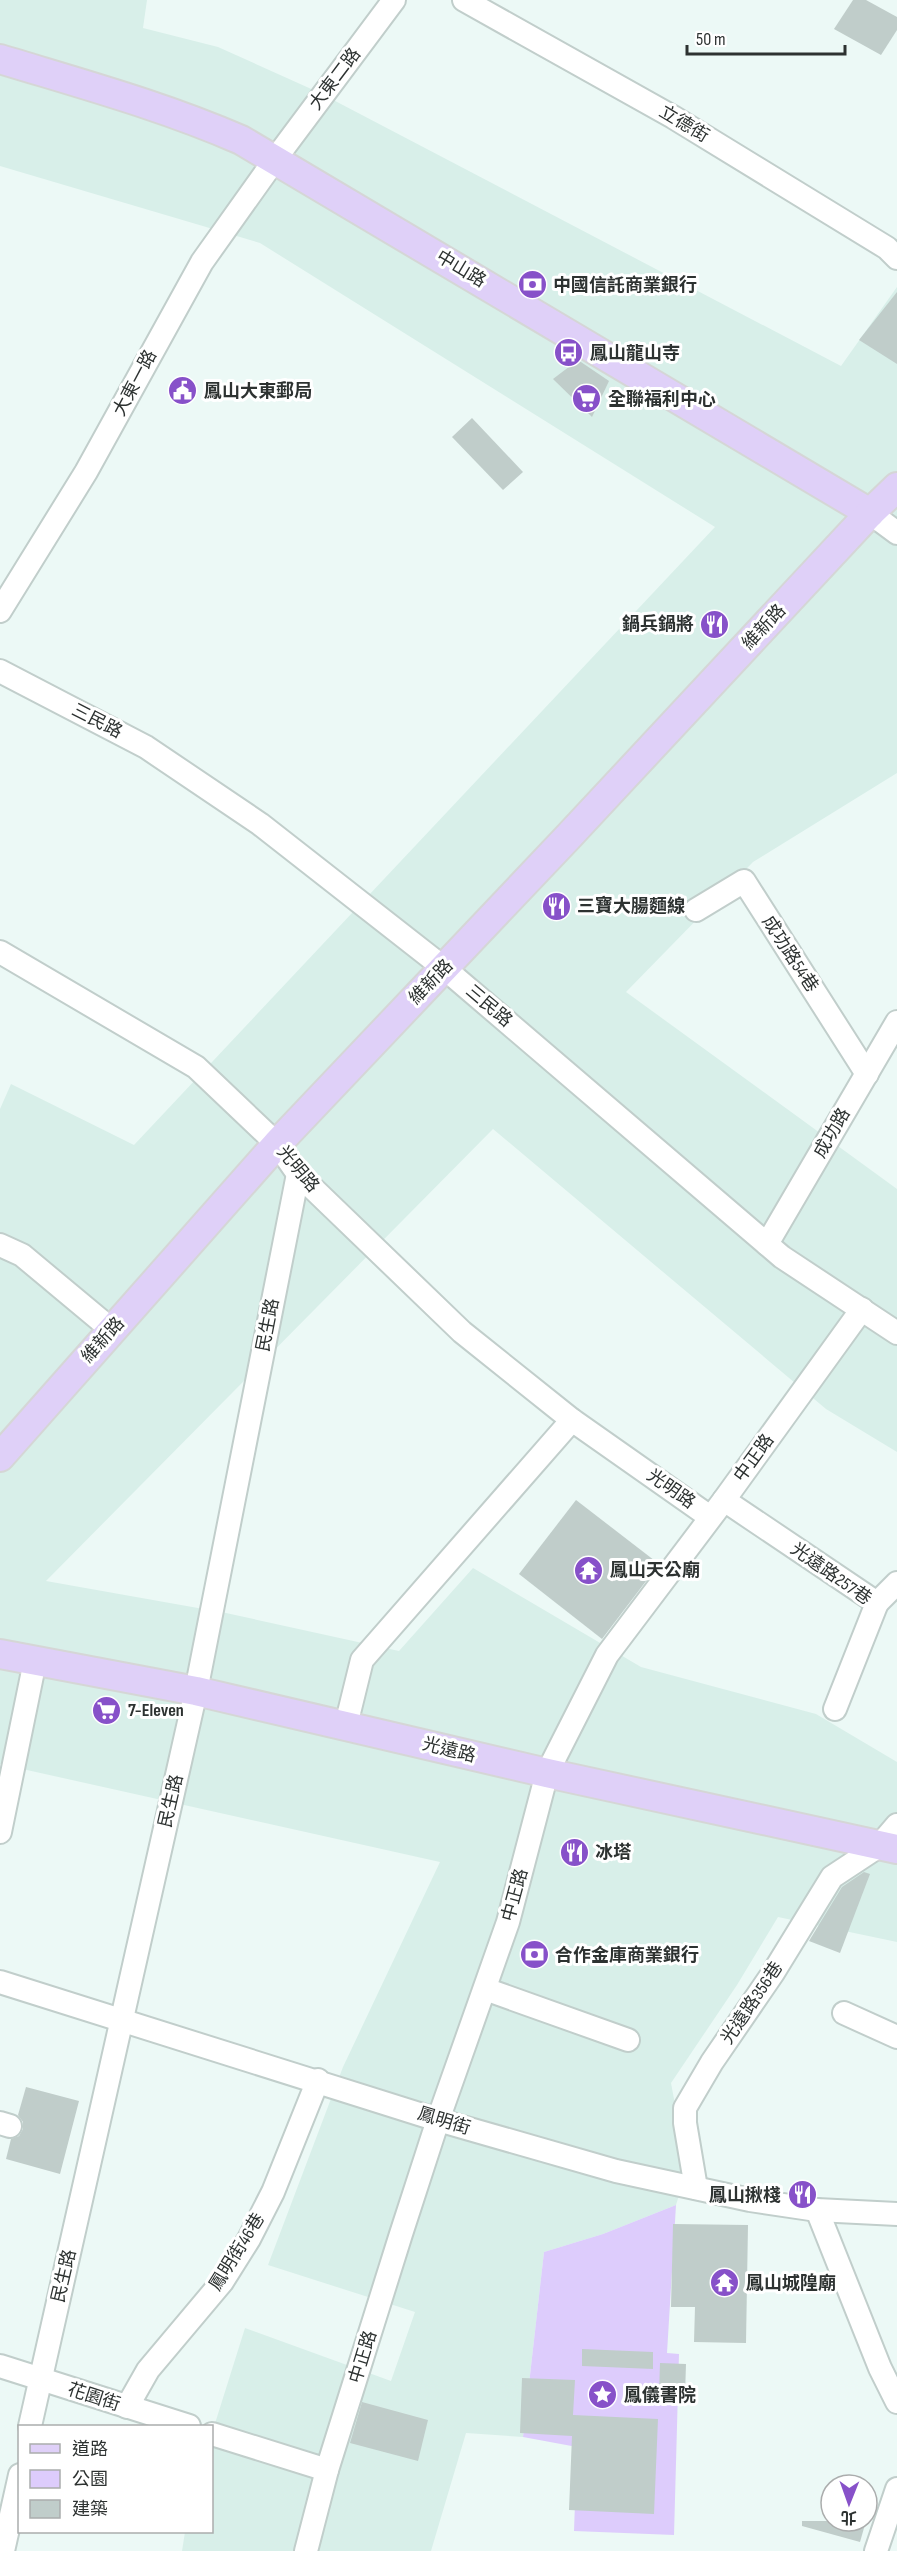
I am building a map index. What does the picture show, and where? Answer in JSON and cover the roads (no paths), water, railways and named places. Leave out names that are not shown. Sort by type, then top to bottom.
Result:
[{"type":"main road","name":"中山路","points":[[0,59],[183,115],[242,140],[276,158],[870,513]]},
{"type":"main road","name":"維新路","points":[[0,1457],[277,1144],[897,487]]},
{"type":"main road","name":"光遠路","points":[[0,1654],[196,1691],[547,1773],[891,1840]]},
{"type":"street","name":"大東二路","points":[[276,158],[394,0]]},
{"type":"street","name":"立德街","points":[[464,0],[673,117],[887,248],[897,258]]},
{"type":"street","name":"大東一路","points":[[0,611],[91,463],[202,262],[276,158]]},
{"type":"street","name":"中山路","points":[[870,513],[897,533]]},
{"type":"street","name":"三民路","points":[[0,671],[146,747],[260,824],[444,968],[782,1257],[897,1333]]},
{"type":"street","name":"成功路54巷","points":[[696,910],[744,881],[867,1074]]},
{"type":"street","name":"光明路","points":[[0,952],[196,1067],[277,1144],[298,1174],[462,1332],[572,1420],[717,1508]]},
{"type":"street","name":"成功路","points":[[767,1244],[897,1022]]},
{"type":"street","name":"民生路","points":[[30,2425],[196,1691],[298,1174]]},
{"type":"street","points":[[0,1245],[22,1255],[112,1330]]},
{"type":"street","name":"中正路","points":[[306,2551],[327,2470],[438,2120],[508,1922],[547,1773],[607,1655],[862,1309]]},
{"type":"street","points":[[346,1725],[362,1660],[572,1420]]},
{"type":"street","name":"光遠路257巷","points":[[717,1508],[877,1603],[835,1709]]},
{"type":"street","points":[[877,1603],[897,1583]]},
{"type":"street","points":[[0,1832],[35,1661]]},
{"type":"street","name":"光遠路356巷","points":[[696,2188],[685,2123],[685,2108],[712,2062],[773,1973],[832,1877],[891,1840]]},
{"type":"street","name":"鳳明街","points":[[0,1983],[318,2080],[438,2120],[616,2171],[750,2200],[817,2210],[897,2214]]},
{"type":"street","points":[[485,1989],[628,2040]]},
{"type":"street","points":[[843,2013],[897,2037]]},
{"type":"street","name":"鳳明街46巷","points":[[128,2407],[148,2370],[222,2282],[249,2239],[273,2193],[318,2080]]},
{"type":"street","points":[[817,2210],[880,2368],[897,2402]]},
{"type":"street","name":"花園街","points":[[0,2366],[183,2425]]},
{"type":"street","points":[[213,2434],[327,2470]]},
{"type":"street","points":[[3,2551],[18,2484]]},
{"type":"street","points":[[876,2551],[897,2489]]},
{"type":"place","name":"中國信託商業銀行","points":[[532,285]]},
{"type":"place","name":"鳳山龍山寺","points":[[569,353]]},
{"type":"place","name":"鳳山大東郵局","points":[[183,391]]},
{"type":"place","name":"全聯福利中心","points":[[587,399]]},
{"type":"place","name":"鍋兵鍋將","points":[[715,624]]},
{"type":"place","name":"三寶大腸麵線","points":[[556,906]]},
{"type":"place","name":"鳳山天公廟","points":[[589,1570]]},
{"type":"place","name":"7-Eleven","points":[[107,1710]]},
{"type":"place","name":"冰塔","points":[[574,1852]]},
{"type":"place","name":"合作金庫商業銀行","points":[[534,1955]]},
{"type":"place","name":"鳳山揪棧","points":[[802,2195]]},
{"type":"place","name":"鳳山城隍廟","points":[[725,2283]]},
{"type":"place","name":"鳳儀書院","points":[[603,2395]]}]
